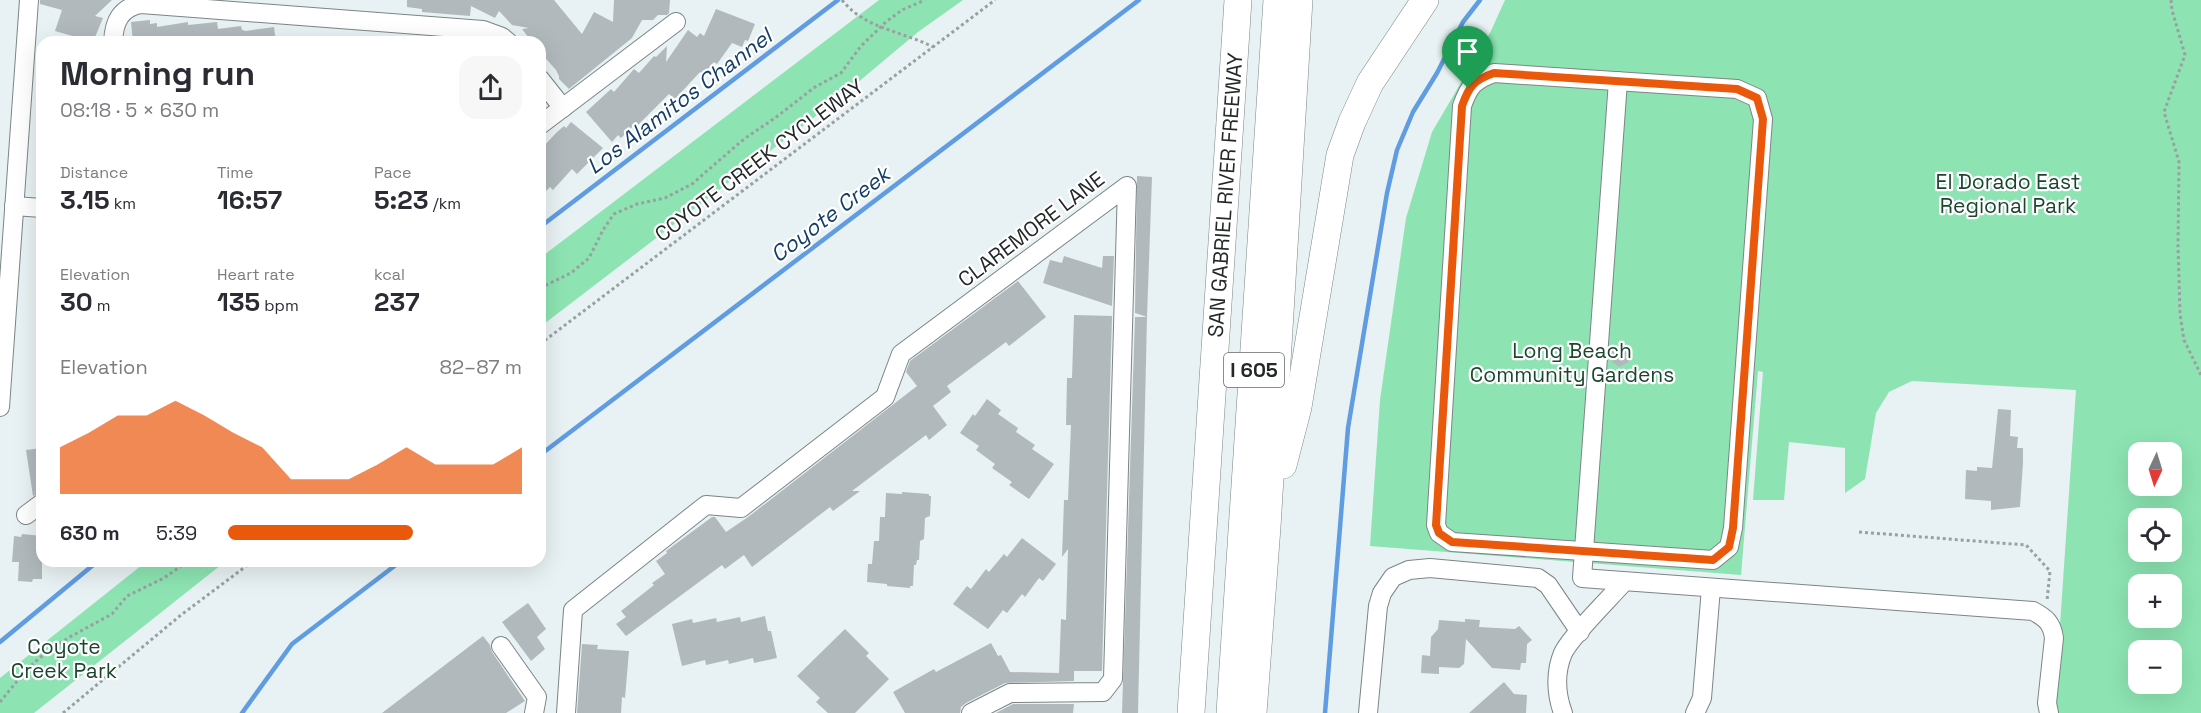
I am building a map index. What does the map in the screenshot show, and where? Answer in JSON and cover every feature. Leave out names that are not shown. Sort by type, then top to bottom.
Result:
[{"type":"highway","name":"SAN GABRIEL RIVER FREEWAY","points":[[1191,713],[1238,0]]},
{"type":"highway","name":"I 605","points":[[1265,0],[1283,13]]},
{"type":"highway","points":[[1267,527],[1298,406],[1340,155],[1370,83],[1425,0]]},
{"type":"highway","name":"I 605","points":[[1253,713],[1267,527],[1283,13]]},
{"type":"highway","name":"I 605","points":[[1219,713],[1252,251],[1283,13]]},
{"type":"highway","name":"I 605","points":[[1230,713],[1283,13]]},
{"type":"street","points":[[0,407],[29,0]]},
{"type":"street","points":[[114,36],[116,21],[123,12],[132,6],[141,4],[483,30],[499,36]]},
{"type":"street","points":[[546,121],[676,22]]},
{"type":"street","points":[[1494,73],[1618,81],[1737,89],[1757,98],[1763,119],[1737,481],[1729,547],[1713,560],[1452,542],[1439,533],[1436,525],[1462,106],[1468,88],[1480,78],[1494,73]]},
{"type":"street","points":[[1618,81],[1582,578],[2033,611],[2046,618],[2053,629],[2049,713]]},
{"type":"street","points":[[546,87],[563,108]]},
{"type":"street","name":"CLAREMORE LANE","points":[[566,713],[573,610],[706,505],[741,508],[885,397],[901,354],[1127,186],[1113,680],[1103,692],[1010,693],[971,713]]},
{"type":"street","points":[[14,206],[36,208]]},
{"type":"street","points":[[26,515],[36,508]]},
{"type":"street","points":[[1368,713],[1378,606],[1388,582],[1409,570],[1430,568],[1538,578],[1548,585],[1580,632]]},
{"type":"street","points":[[1563,713],[1557,693],[1559,666],[1564,652],[1624,582]]},
{"type":"street","points":[[1695,713],[1702,698],[1711,588]]},
{"type":"street","points":[[501,646],[537,697],[534,713]]},
{"type":"path","points":[[842,0],[850,10],[880,27],[933,47]]},
{"type":"path","points":[[546,285],[572,273],[589,258],[614,214],[637,204],[665,198],[692,184],[744,139],[815,87],[841,73],[861,45],[880,27],[902,10],[925,0]]},
{"type":"path","name":"COYOTE CREEK CYCLEWAY","points":[[546,339],[995,0]]},
{"type":"path","points":[[2171,0],[2185,55],[2164,112],[2179,162],[2180,314],[2184,340],[2201,375]]},
{"type":"path","points":[[1859,532],[2026,545],[2050,571],[2046,618]]},
{"type":"path","points":[[0,702],[27,669],[43,655],[68,638],[112,614],[127,596],[164,578],[180,567]]},
{"type":"path","points":[[63,713],[181,615],[245,567]]},
{"type":"green space","points":[[879,0],[963,0],[918,32],[838,99],[546,322],[546,253]]},
{"type":"green space","points":[[1505,0],[2201,0],[2201,713],[2054,713],[2076,390],[1912,381],[1889,392],[1876,413],[1865,479],[1845,493],[1845,448],[1789,442],[1784,500],[1753,500],[1763,372],[1758,371],[1741,575],[1370,546],[1380,400],[1406,218],[1432,132],[1490,33]]},
{"type":"green space","name":"Coyote Creek Park","points":[[139,567],[218,567],[34,713],[0,713],[0,678]]},
{"type":"building","points":[[40,0],[112,0],[95,16],[103,18],[96,36],[72,36],[55,31],[62,10],[40,4]]},
{"type":"building","points":[[407,0],[554,0],[582,34],[594,12],[613,22],[614,0],[670,0],[667,15],[658,15],[653,20],[642,20],[632,38],[569,89],[559,79],[556,70],[546,59],[546,36],[527,36],[522,29],[529,28],[512,25],[499,11],[495,18],[471,6],[470,16],[422,12],[422,9],[407,7]]},
{"type":"building","points":[[716,9],[755,24],[748,41],[745,40],[742,47],[732,43],[717,64],[714,62],[703,75],[700,72],[675,99],[669,94],[636,127],[634,125],[621,138],[618,135],[612,142],[586,112],[611,89],[614,92],[634,69],[639,73],[654,56],[656,57],[667,46],[666,62],[688,30],[697,37],[700,33],[704,36]]},
{"type":"building","points":[[150,20],[150,24],[157,23],[157,27],[188,22],[188,25],[217,22],[218,29],[241,26],[242,30],[246,31],[274,27],[275,36],[132,36],[131,22]]},
{"type":"building","points":[[571,122],[603,148],[577,174],[572,169],[553,190],[550,187],[546,191],[546,144],[564,126],[566,128]]},
{"type":"building","points":[[1137,176],[1152,177],[1147,317],[1135,313]]},
{"type":"building","points":[[1064,256],[1102,268],[1103,256],[1114,256],[1112,306],[1043,283],[1050,260],[1062,263]]},
{"type":"building","points":[[1018,281],[1046,317],[1009,346],[1006,342],[947,386],[951,392],[933,406],[947,425],[929,440],[926,435],[852,491],[860,491],[833,511],[830,507],[752,567],[744,555],[725,569],[722,565],[626,636],[616,624],[626,617],[621,611],[665,574],[656,561],[667,553],[666,551],[712,517],[715,517],[726,532],[748,517],[917,386],[906,372],[910,361]]},
{"type":"building","points":[[1074,315],[1112,316],[1102,671],[1074,671],[1074,681],[1005,683],[966,703],[961,707],[960,713],[905,713],[893,692],[934,669],[936,672],[991,643],[1010,672],[1059,673],[1061,619],[1066,620],[1068,549],[1062,557],[1064,500],[1068,500],[1071,425],[1066,425],[1067,378],[1072,378]]},
{"type":"building","points":[[1135,317],[1147,317],[1138,713],[1122,713]]},
{"type":"building","points":[[1621,345],[1630,351],[1629,362],[1619,367],[1611,361],[1611,349]]},
{"type":"building","points":[[987,399],[1001,410],[998,414],[1018,428],[1016,432],[1035,445],[1032,449],[1054,464],[1029,499],[1009,485],[1012,482],[992,468],[995,464],[976,450],[979,446],[960,433]]},
{"type":"building","points":[[1998,409],[2011,410],[2010,436],[2018,437],[2017,448],[2023,448],[2020,507],[1991,510],[1991,501],[1965,499],[1966,470],[1977,471],[1977,467],[1992,468]]},
{"type":"building","points":[[36,449],[36,495],[33,496],[26,450]]},
{"type":"building","points":[[902,492],[931,496],[930,516],[925,518],[924,539],[920,541],[919,560],[914,565],[913,586],[910,588],[887,586],[887,584],[867,582],[868,564],[872,564],[874,541],[879,541],[880,517],[885,517],[886,493],[902,494]]},
{"type":"building","points":[[22,534],[36,535],[36,567],[42,567],[42,579],[33,579],[32,582],[18,581],[19,562],[12,562],[14,536],[21,537]]},
{"type":"building","points":[[1022,538],[1056,564],[1043,581],[1039,578],[1025,597],[1022,594],[1007,613],[1003,610],[988,629],[953,604],[967,586],[971,589],[986,569],[989,572],[1004,554],[1007,557]]},
{"type":"building","points":[[528,603],[546,629],[537,637],[545,649],[531,661],[502,622]]},
{"type":"building","points":[[765,616],[777,658],[754,663],[753,658],[729,664],[728,660],[706,665],[705,660],[682,666],[672,624],[692,619],[693,623],[716,618],[717,622],[740,617],[741,622]]},
{"type":"building","points":[[1465,619],[1480,620],[1479,627],[1515,629],[1519,626],[1532,640],[1527,644],[1526,663],[1521,663],[1520,670],[1492,668],[1466,639],[1464,664],[1459,668],[1439,667],[1439,674],[1421,673],[1422,655],[1430,656],[1431,637],[1438,629],[1439,620],[1465,622]]},
{"type":"building","points":[[845,629],[869,653],[866,656],[889,679],[855,713],[828,713],[816,702],[820,698],[797,676]]},
{"type":"building","points":[[483,636],[525,701],[506,713],[382,713]]},
{"type":"building","points":[[582,644],[598,645],[597,649],[629,651],[625,698],[622,697],[621,713],[577,713]]},
{"type":"building","points":[[1504,682],[1514,694],[1527,695],[1526,713],[1469,713]]},
{"type":"building","points":[[1013,704],[1074,704],[1073,713],[996,713]]},
{"type":"waterway","name":"Los Alamitos Channel","points":[[546,222],[838,0]]},
{"type":"waterway","name":"Coyote Creek","points":[[546,450],[1139,0]]},
{"type":"waterway","points":[[1325,713],[1348,428],[1387,193],[1397,150],[1413,112],[1437,73],[1463,22],[1480,0]]},
{"type":"waterway","name":"Los Alamitos Channel","points":[[0,642],[91,567]]},
{"type":"waterway","name":"Coyote Creek","points":[[242,713],[292,644],[393,567]]},
{"type":"route","points":[[1494,73],[1737,89],[1757,98],[1763,119],[1733,528],[1729,547],[1713,560],[1452,542],[1439,533],[1436,525],[1439,464],[1462,106],[1468,88],[1480,78],[1494,73]]},
{"type":"park label","name":"El Dorado East Regional Park","points":[[2008,193]]},
{"type":"park label","name":"Long Beach Community Gardens","points":[[1572,362]]}]
